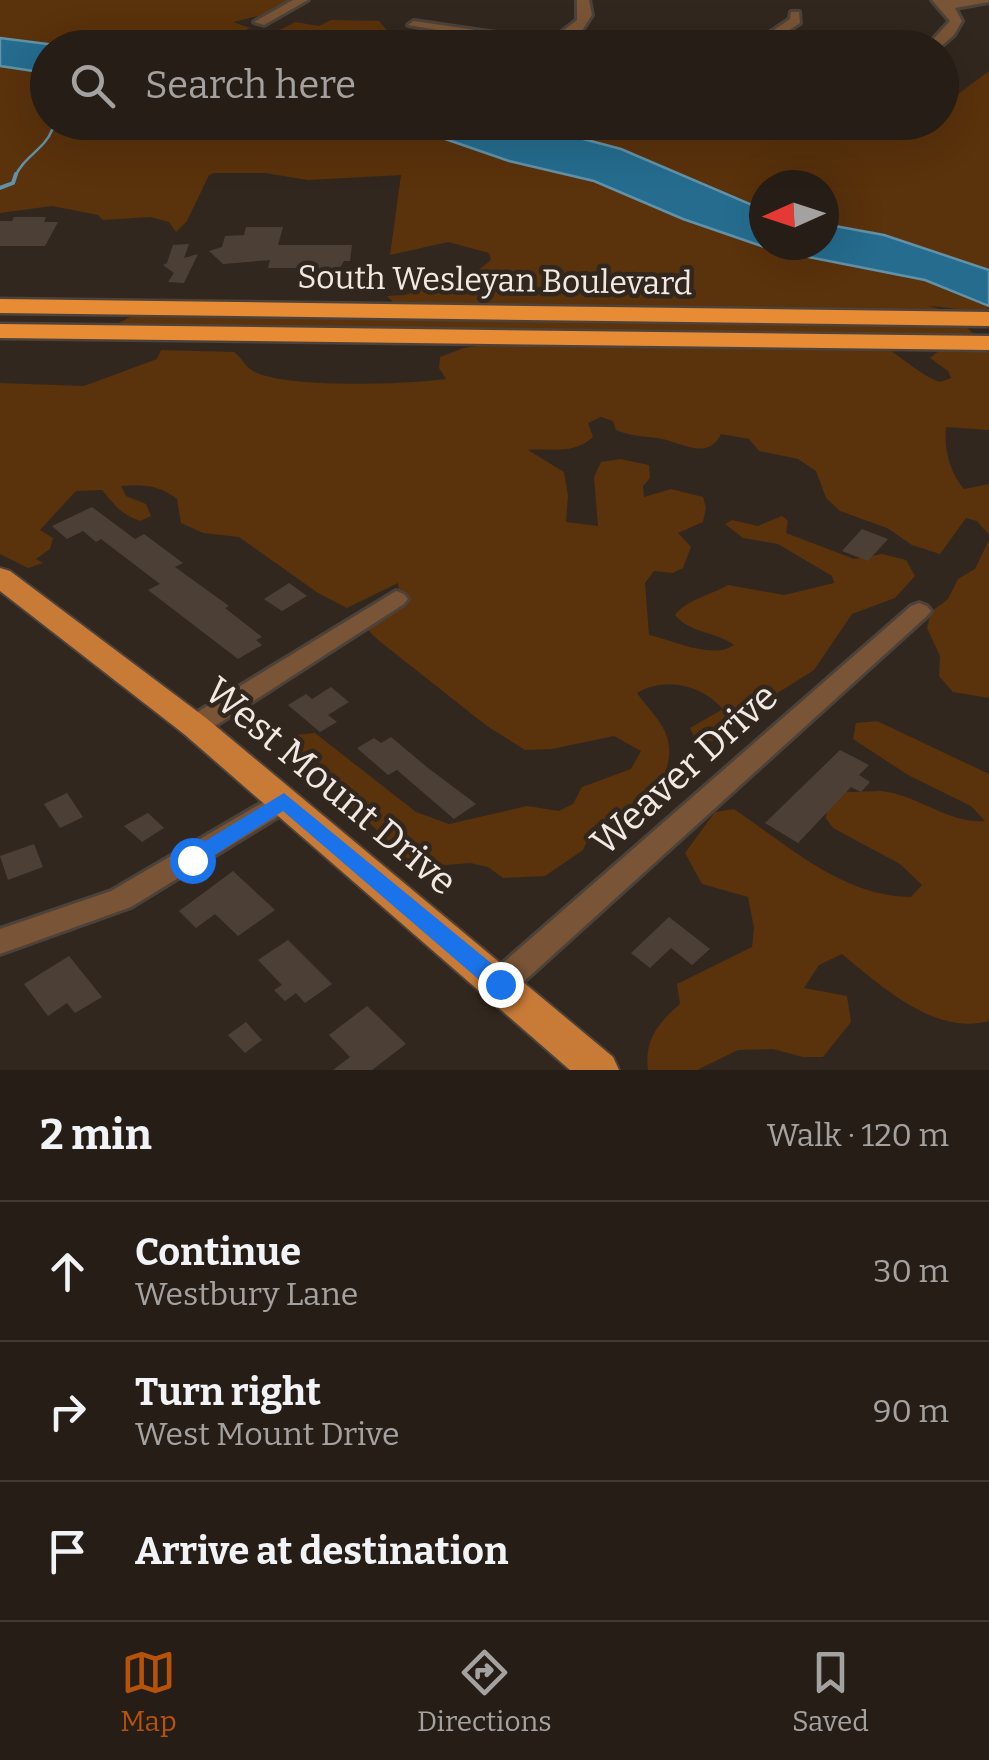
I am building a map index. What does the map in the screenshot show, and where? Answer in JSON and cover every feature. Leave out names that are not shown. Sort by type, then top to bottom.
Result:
[{"type":"highway","name":"South Wesleyan Boulevard","points":[[0,306],[989,319]]},
{"type":"highway","points":[[94,333],[107,308]]},
{"type":"highway","name":"South Wesleyan Boulevard","points":[[0,332],[989,343]]},
{"type":"main road","name":"West Mount Drive","points":[[0,576],[195,726],[598,1070]]},
{"type":"street","points":[[260,22],[302,0]]},
{"type":"street","points":[[572,30],[585,20],[588,8],[584,0]]},
{"type":"street","points":[[942,2],[983,2]]},
{"type":"street","points":[[942,2],[955,15],[955,26],[951,30]]},
{"type":"street","points":[[781,30],[796,20],[795,14]]},
{"type":"street","points":[[414,25],[451,30]]},
{"type":"street","points":[[195,726],[396,599]]},
{"type":"street","name":"Weaver Drive","points":[[500,984],[919,611]]},
{"type":"street","points":[[0,942],[122,899],[284,800]]},
{"type":"shaded area","points":[[0,0],[294,0],[266,14],[233,22],[250,28],[246,30],[30,30],[30,42],[0,38]]},
{"type":"shaded area","points":[[331,20],[379,21],[387,30],[280,30],[295,22],[319,26]]},
{"type":"shaded area","points":[[0,66],[30,70],[30,140],[448,140],[509,161],[594,181],[749,242],[749,260],[823,260],[925,280],[989,306],[989,311],[928,306],[950,312],[437,306],[393,302],[387,296],[405,295],[433,284],[471,283],[471,276],[491,260],[489,253],[448,242],[390,255],[401,175],[308,180],[265,173],[214,173],[209,175],[187,221],[176,232],[169,222],[151,217],[103,220],[98,215],[52,206],[0,213]]},
{"type":"shaded area","points":[[989,71],[989,270],[884,235],[839,227],[839,170],[749,170],[749,204],[621,149],[587,140],[959,140],[959,93]]},
{"type":"shaded area","points":[[132,316],[961,323],[979,338],[152,330],[119,323]]},
{"type":"shaded area","points":[[491,344],[884,347],[940,382],[951,378],[930,358],[940,350],[989,349],[989,430],[946,427],[946,435],[951,467],[964,489],[989,484],[989,535],[977,521],[966,518],[940,554],[840,511],[826,498],[816,471],[798,459],[759,451],[749,439],[721,434],[708,447],[692,448],[621,432],[613,421],[601,417],[588,423],[593,437],[586,443],[562,449],[528,450],[564,472],[568,496],[566,522],[598,526],[594,477],[601,462],[620,459],[649,465],[644,497],[671,489],[703,497],[703,522],[678,533],[691,547],[683,568],[673,573],[654,571],[645,583],[649,635],[692,648],[725,649],[734,645],[688,626],[675,615],[728,585],[784,595],[834,583],[832,576],[778,544],[743,538],[725,524],[732,520],[758,526],[782,516],[788,521],[786,533],[854,559],[882,554],[906,560],[915,576],[895,598],[852,614],[814,670],[752,709],[717,741],[696,740],[690,728],[723,709],[704,694],[671,684],[637,693],[668,738],[664,775],[634,807],[595,825],[583,850],[545,876],[503,878],[488,867],[470,863],[445,865],[407,858],[310,768],[295,763],[296,735],[315,733],[416,812],[449,824],[527,806],[559,811],[573,804],[582,787],[631,769],[641,751],[614,736],[552,749],[525,750],[487,726],[378,640],[366,628],[400,602],[398,583],[347,608],[318,593],[239,537],[203,533],[181,523],[177,499],[157,488],[143,486],[121,486],[126,496],[146,504],[151,516],[140,521],[127,515],[102,490],[76,491],[40,530],[53,538],[50,549],[36,559],[43,563],[28,568],[0,554],[0,383],[84,386],[157,359],[161,350],[234,352],[250,369],[287,380],[345,384],[429,381],[446,379],[439,368],[440,357]]},
{"type":"shaded area","points":[[989,540],[989,698],[953,692],[939,676],[940,656],[927,628],[931,612],[948,599],[958,579],[975,569]]},
{"type":"shaded area","points":[[877,721],[989,774],[989,1021],[969,1024],[929,1015],[891,993],[842,954],[819,965],[804,988],[847,996],[851,1022],[823,1057],[803,1057],[773,1049],[738,1050],[697,1070],[648,1070],[648,1050],[654,1033],[680,1004],[677,984],[752,947],[754,928],[748,897],[702,884],[685,853],[715,812],[734,809],[817,866],[862,888],[911,897],[922,885],[900,864],[833,828],[826,818],[827,800],[841,791],[883,791],[960,819],[985,821],[971,806],[908,775],[853,739],[856,723]]},
{"type":"water","points":[[0,38],[30,42],[30,70],[0,66]]},
{"type":"water","points":[[448,140],[587,140],[621,149],[749,204],[749,242],[683,219],[594,181],[509,161]]},
{"type":"water","points":[[839,227],[884,235],[989,270],[989,306],[925,280],[824,260],[839,260]]},
{"type":"building","points":[[14,217],[46,217],[44,222],[58,222],[45,246],[0,246],[0,221],[12,221]]},
{"type":"building","points":[[246,227],[283,227],[278,245],[352,245],[350,261],[344,261],[340,268],[268,268],[270,260],[223,264],[209,251],[222,247],[225,236],[244,235]]},
{"type":"building","points":[[189,244],[184,258],[198,254],[184,283],[168,282],[174,273],[163,265],[173,245]]},
{"type":"building","points":[[92,507],[135,539],[144,534],[183,563],[175,567],[229,606],[225,608],[262,637],[256,640],[262,645],[238,659],[148,590],[160,584],[101,539],[96,542],[83,531],[67,539],[52,526]]},
{"type":"building","points":[[862,529],[888,539],[868,561],[842,551]]},
{"type":"building","points":[[289,583],[307,596],[282,611],[264,599]]},
{"type":"building","points":[[331,687],[349,702],[328,715],[337,722],[320,732],[288,705],[306,694],[312,699]]},
{"type":"building","points":[[391,737],[476,804],[454,819],[397,770],[388,775],[357,748],[374,738],[381,743]]},
{"type":"building","points":[[840,750],[869,765],[859,775],[870,782],[861,792],[851,787],[798,843],[765,823]]},
{"type":"building","points":[[67,793],[83,817],[60,828],[44,804]]},
{"type":"building","points":[[148,813],[164,828],[142,842],[124,826]]},
{"type":"building","points":[[34,844],[43,867],[8,880],[0,856]]},
{"type":"building","points":[[233,871],[275,910],[238,936],[215,914],[196,928],[179,911]]},
{"type":"building","points":[[669,917],[710,949],[692,965],[671,948],[650,968],[631,953]]},
{"type":"building","points":[[288,940],[332,984],[305,1003],[296,993],[285,1001],[274,990],[282,985],[258,960]]},
{"type":"building","points":[[69,956],[102,997],[75,1013],[67,1003],[48,1016],[24,984]]},
{"type":"building","points":[[367,1006],[406,1044],[372,1070],[333,1070],[350,1057],[329,1035]]},
{"type":"building","points":[[246,1022],[262,1040],[245,1053],[228,1035]]},
{"type":"waterway","points":[[15,177],[46,140]]},
{"type":"waterway","points":[[0,188],[13,183],[15,177]]},
{"type":"route","points":[[192,860],[284,800],[500,984]]}]
